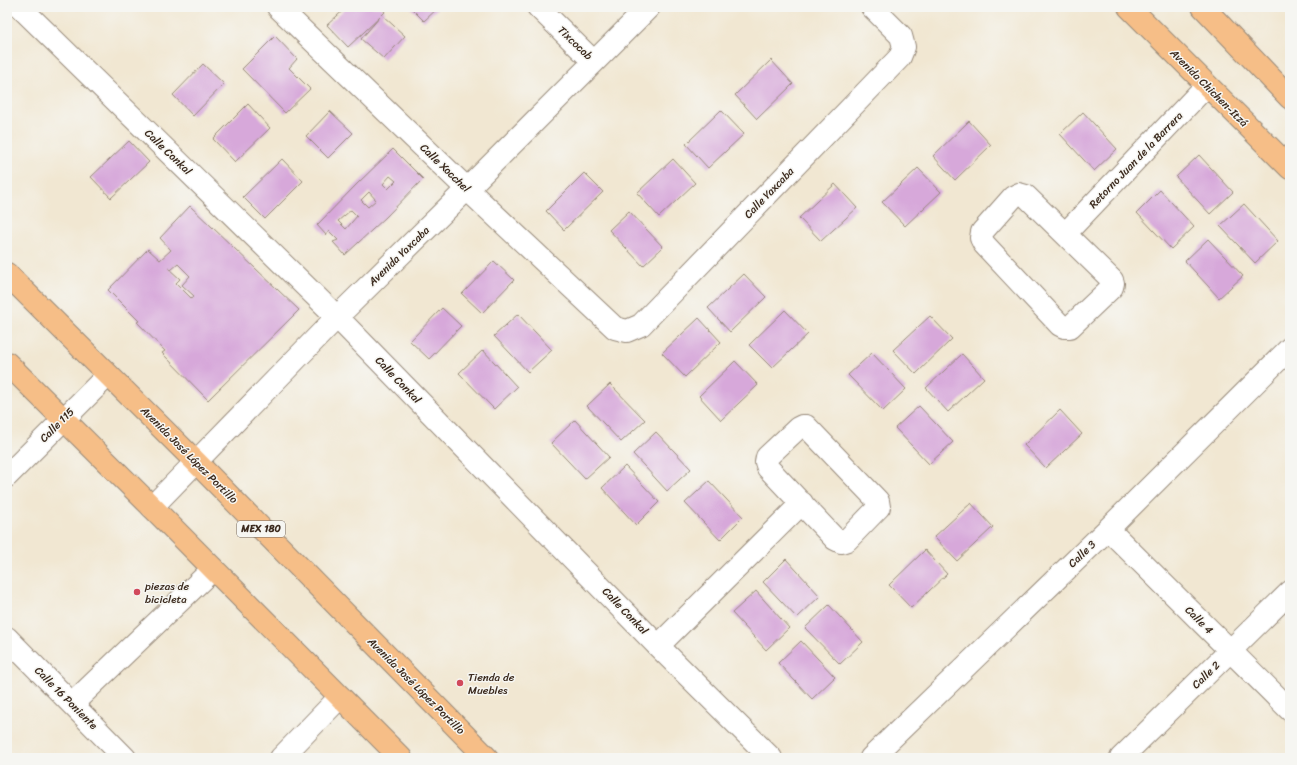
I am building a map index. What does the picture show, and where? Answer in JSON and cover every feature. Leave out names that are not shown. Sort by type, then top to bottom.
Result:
[{"type":"main road","name":"Avenida Chichen-Itzá","points":[[1129,7],[1206,86],[1290,168]]},
{"type":"main road","points":[[1203,7],[1290,98]]},
{"type":"main road","name":"Avenida José López Portillo","points":[[7,274],[197,463],[486,758]]},
{"type":"main road","points":[[7,363],[401,758]]},
{"type":"street","name":"Calle Conkal","points":[[20,7],[337,317],[658,646],[771,758]]},
{"type":"street","name":"Calle Xocchel","points":[[278,7],[467,189],[615,328]]},
{"type":"street","name":"Tixcocob","points":[[538,7],[594,62]]},
{"type":"street","name":"Avenida Yaxcaba","points":[[152,507],[197,463],[337,317],[649,7]]},
{"type":"street","name":"Calle Yaxcaba","points":[[615,328],[627,331],[641,325],[900,57],[904,47],[901,36],[872,7]]},
{"type":"street","name":"Retorno Juan de la Barrera","points":[[1065,234],[1206,86]]},
{"type":"street","points":[[1019,194],[1026,196],[1065,234],[1112,280],[1113,283],[1112,287],[1070,326],[1064,327],[1060,325],[984,244],[981,238],[982,232],[1013,197],[1019,194]]},
{"type":"street","name":"Calle 3","points":[[870,758],[1108,529],[1290,348]]},
{"type":"street","name":"Calle 115","points":[[7,476],[108,375]]},
{"type":"street","points":[[806,426],[878,501],[880,507],[848,540],[841,542],[835,539],[802,503],[768,468],[766,457],[798,428],[806,426]]},
{"type":"street","points":[[658,646],[802,503]]},
{"type":"street","name":"Calle 4","points":[[1108,529],[1290,710]]},
{"type":"street","points":[[72,704],[213,569]]},
{"type":"street","name":"Calle 2","points":[[1121,758],[1290,592]]},
{"type":"street","name":"Calle 16 Poniente","points":[[7,638],[125,758]]},
{"type":"street","points":[[281,758],[340,697]]},
{"type":"building","points":[[347,7],[381,7],[385,12],[382,15],[405,36],[384,59],[361,39],[380,17],[348,47],[327,25]]},
{"type":"building","points":[[410,7],[439,7],[424,21]]},
{"type":"building","points":[[275,36],[297,59],[289,68],[310,89],[285,113],[242,69]]},
{"type":"building","points":[[771,60],[793,84],[757,119],[735,95]]},
{"type":"building","points":[[203,64],[224,84],[193,116],[173,95]]},
{"type":"building","points":[[248,104],[270,128],[235,162],[213,139]]},
{"type":"building","points":[[721,110],[744,134],[708,168],[686,144]]},
{"type":"building","points":[[330,111],[353,133],[328,158],[306,136]]},
{"type":"building","points":[[1083,112],[1117,149],[1094,171],[1060,134]]},
{"type":"building","points":[[969,121],[991,145],[955,180],[933,156]]},
{"type":"building","points":[[129,141],[149,162],[111,198],[91,177]]},
{"type":"building","points":[[393,149],[423,179],[386,217],[345,255],[333,242],[338,240],[329,231],[326,235],[317,225]],"holes":[[[390,176],[396,181],[388,189],[383,184]],[[369,192],[376,200],[368,207],[361,200]],[[351,210],[357,216],[346,229],[338,221]]]},
{"type":"building","points":[[1199,155],[1233,192],[1210,214],[1176,177]]},
{"type":"building","points":[[282,159],[303,181],[265,219],[243,197]]},
{"type":"building","points":[[673,159],[695,183],[659,217],[637,193]]},
{"type":"building","points":[[918,168],[941,192],[905,226],[882,202]]},
{"type":"building","points":[[584,173],[603,192],[564,230],[546,211]]},
{"type":"building","points":[[835,184],[857,208],[821,241],[799,218]]},
{"type":"building","points":[[1160,190],[1194,227],[1171,249],[1137,213]]},
{"type":"building","points":[[1244,204],[1278,241],[1255,263],[1220,226]]},
{"type":"building","points":[[190,206],[299,310],[208,400],[162,353],[165,351],[137,322],[139,321],[108,290],[148,249],[160,260],[171,250],[160,238]],"holes":[[[178,264],[190,276],[182,285],[194,296],[192,299],[176,283],[180,279],[168,268],[171,270]]]},
{"type":"building","points":[[629,211],[663,247],[643,266],[609,230]]},
{"type":"building","points":[[1208,239],[1243,276],[1219,298],[1185,261]]},
{"type":"building","points":[[494,261],[514,280],[482,313],[462,294]]},
{"type":"building","points":[[744,274],[766,297],[730,332],[708,308]]},
{"type":"building","points":[[442,308],[461,326],[429,359],[410,341]]},
{"type":"building","points":[[785,310],[808,334],[772,368],[749,345]]},
{"type":"building","points":[[518,314],[552,350],[528,372],[494,336]]},
{"type":"building","points":[[930,316],[952,339],[916,374],[893,350]]},
{"type":"building","points":[[699,318],[721,342],[685,377],[662,353]]},
{"type":"building","points":[[483,350],[517,387],[494,409],[459,373]]},
{"type":"building","points":[[872,353],[906,389],[883,411],[848,375]]},
{"type":"building","points":[[962,354],[984,378],[948,412],[926,388]]},
{"type":"building","points":[[735,361],[758,385],[721,420],[699,396]]},
{"type":"building","points":[[610,384],[645,420],[621,442],[587,406]]},
{"type":"building","points":[[919,406],[953,442],[929,464],[895,428]]},
{"type":"building","points":[[1060,410],[1082,434],[1046,468],[1024,445]]},
{"type":"building","points":[[575,420],[609,457],[585,479],[551,443]]},
{"type":"building","points":[[656,432],[691,469],[667,491],[633,454]]},
{"type":"building","points":[[625,466],[659,502],[636,525],[602,488]]},
{"type":"building","points":[[709,481],[743,517],[720,540],[685,503]]},
{"type":"building","points":[[971,503],[993,527],[957,561],[934,537]]},
{"type":"building","points":[[925,550],[947,574],[911,608],[889,585]]},
{"type":"building","points":[[786,559],[820,596],[797,618],[763,582]]},
{"type":"building","points":[[756,591],[789,628],[766,650],[732,613]]},
{"type":"building","points":[[829,605],[863,642],[840,664],[805,628]]},
{"type":"building","points":[[801,641],[835,677],[812,699],[778,663]]},
{"type":"place","name":"piezas de bicicleta","points":[[137,592]]},
{"type":"place","name":"Tienda de Muebles","points":[[460,683]]}]
